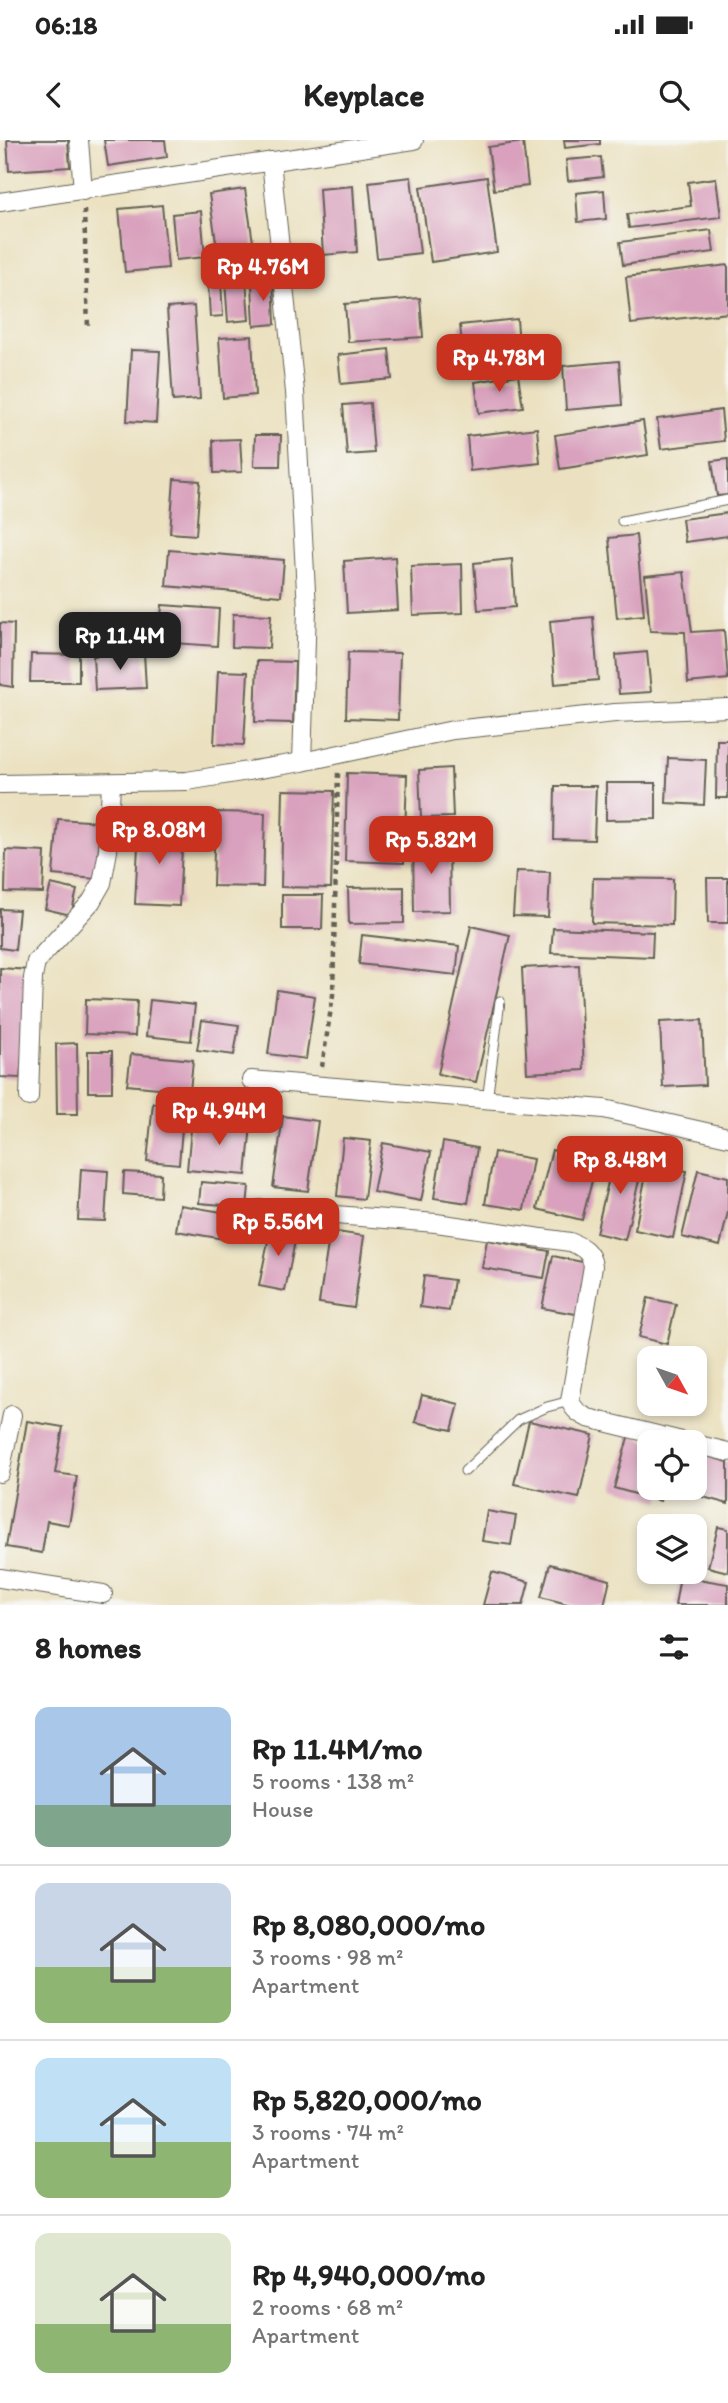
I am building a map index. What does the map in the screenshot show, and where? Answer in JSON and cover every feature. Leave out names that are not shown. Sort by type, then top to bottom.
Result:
[{"type":"street","points":[[79,140],[83,191]]},
{"type":"street","points":[[0,202],[271,161],[363,143],[414,140]]},
{"type":"street","points":[[271,161],[295,392],[307,609],[302,762]]},
{"type":"street","points":[[0,784],[187,781],[302,762],[453,730],[615,713],[728,708]]},
{"type":"street","points":[[29,1097],[33,978],[36,962],[91,902],[102,883],[108,851],[111,783]]},
{"type":"street","points":[[251,1080],[604,1109],[728,1137]]},
{"type":"street","points":[[260,1209],[436,1223],[570,1242],[579,1246],[588,1252],[593,1266],[570,1401],[578,1413],[588,1418],[637,1430]]},
{"type":"street","points":[[0,1473],[12,1415]]},
{"type":"street","points":[[707,1447],[728,1452]]},
{"type":"street","points":[[0,1578],[103,1594]]},
{"type":"lane","points":[[622,521],[728,500]]},
{"type":"lane","points":[[487,1101],[500,1001]]},
{"type":"lane","points":[[465,1471],[518,1420],[547,1407],[570,1401]]},
{"type":"path","points":[[83,191],[88,328]]},
{"type":"path","points":[[319,1084],[333,995],[338,753]]},
{"type":"building","points":[[7,140],[68,140],[70,167],[9,171]]},
{"type":"building","points":[[104,140],[165,140],[167,157],[108,166]]},
{"type":"building","points":[[564,140],[600,140],[600,144],[565,148]]},
{"type":"building","points":[[523,142],[528,186],[494,190],[488,147]]},
{"type":"building","points":[[601,157],[603,177],[568,181],[566,160]]},
{"type":"building","points":[[411,177],[420,253],[377,258],[369,182]]},
{"type":"building","points":[[487,177],[497,252],[431,262],[420,187]]},
{"type":"building","points":[[716,178],[721,217],[629,228],[627,214],[691,206],[688,182]]},
{"type":"building","points":[[353,186],[357,252],[323,255],[319,189]]},
{"type":"building","points":[[245,189],[254,249],[218,255],[209,194]]},
{"type":"building","points":[[604,190],[606,219],[578,222],[576,193]]},
{"type":"building","points":[[162,205],[168,268],[125,272],[119,209]]},
{"type":"building","points":[[201,211],[205,257],[176,260],[172,214]]},
{"type":"building","points":[[711,230],[714,252],[623,265],[620,242]]},
{"type":"building","points":[[728,265],[728,313],[631,324],[626,277]]},
{"type":"building","points":[[246,279],[249,320],[228,322],[225,281]]},
{"type":"building","points":[[273,281],[275,324],[254,326],[252,283]]},
{"type":"building","points":[[221,282],[223,316],[210,317],[208,283]]},
{"type":"building","points":[[420,298],[423,337],[348,342],[345,304]]},
{"type":"building","points":[[194,306],[200,399],[173,401],[167,308]]},
{"type":"building","points":[[517,319],[520,357],[464,363],[460,325]]},
{"type":"building","points":[[252,336],[255,395],[223,398],[219,338]]},
{"type":"building","points":[[389,349],[392,379],[341,384],[338,355]]},
{"type":"building","points":[[131,350],[160,351],[156,423],[127,421]]},
{"type":"building","points":[[619,361],[622,405],[566,410],[563,366]]},
{"type":"building","points":[[518,375],[523,407],[479,413],[475,382]]},
{"type":"building","points":[[370,403],[374,453],[347,455],[343,405]]},
{"type":"building","points":[[721,410],[724,441],[661,449],[657,419]]},
{"type":"building","points":[[643,421],[648,455],[560,469],[555,435]]},
{"type":"building","points":[[537,428],[540,463],[470,471],[467,436]]},
{"type":"building","points":[[255,435],[281,435],[280,466],[254,466]]},
{"type":"building","points":[[240,439],[242,472],[214,473],[213,440]]},
{"type":"building","points":[[728,459],[728,495],[717,496],[712,461]]},
{"type":"building","points":[[174,479],[200,481],[196,535],[170,533]]},
{"type":"building","points":[[728,513],[728,536],[685,542],[682,519]]},
{"type":"building","points":[[636,535],[644,615],[617,618],[609,538]]},
{"type":"building","points":[[169,550],[284,560],[281,596],[166,586]]},
{"type":"building","points":[[395,557],[398,610],[347,613],[344,561]]},
{"type":"building","points":[[512,559],[515,607],[478,610],[474,563]]},
{"type":"building","points":[[462,564],[463,613],[413,615],[411,566]]},
{"type":"building","points":[[684,572],[692,632],[724,630],[728,679],[688,683],[685,632],[650,631],[645,576]]},
{"type":"building","points":[[162,605],[219,609],[217,646],[159,642]]},
{"type":"building","points":[[233,614],[271,615],[269,648],[232,647]]},
{"type":"building","points":[[593,617],[598,680],[555,684],[550,621]]},
{"type":"building","points":[[0,623],[14,624],[13,687],[0,685]]},
{"type":"building","points":[[348,652],[400,653],[398,720],[346,718]]},
{"type":"building","points":[[647,652],[651,692],[619,694],[616,655]]},
{"type":"building","points":[[144,653],[146,688],[95,690],[93,656]]},
{"type":"building","points":[[31,654],[79,655],[79,682],[30,682]]},
{"type":"building","points":[[257,661],[295,662],[293,723],[255,722]]},
{"type":"building","points":[[218,671],[248,672],[244,745],[214,744]]},
{"type":"building","points":[[717,740],[728,740],[728,798],[716,798]]},
{"type":"building","points":[[668,758],[706,760],[704,805],[666,803]]},
{"type":"building","points":[[451,768],[453,817],[421,818],[419,770]]},
{"type":"building","points":[[347,773],[407,775],[404,863],[345,861]]},
{"type":"building","points":[[606,783],[656,783],[656,819],[606,820]]},
{"type":"building","points":[[555,786],[596,786],[594,840],[554,839]]},
{"type":"building","points":[[283,790],[334,791],[331,888],[281,887]]},
{"type":"building","points":[[215,812],[265,813],[263,887],[213,886]]},
{"type":"building","points":[[58,819],[101,822],[96,879],[53,875]]},
{"type":"building","points":[[139,827],[183,829],[179,906],[135,904]]},
{"type":"building","points":[[449,841],[450,911],[414,912],[413,842]]},
{"type":"building","points":[[6,850],[45,852],[43,893],[5,892]]},
{"type":"building","points":[[516,871],[550,872],[548,917],[513,916]]},
{"type":"building","points":[[593,878],[673,879],[672,925],[592,923]]},
{"type":"building","points":[[707,878],[728,878],[728,923],[708,923]]},
{"type":"building","points":[[51,884],[77,890],[71,915],[45,909]]},
{"type":"building","points":[[404,887],[404,923],[349,924],[348,888]]},
{"type":"building","points":[[282,895],[323,895],[322,929],[282,929]]},
{"type":"building","points":[[0,909],[19,910],[15,950],[0,948]]},
{"type":"building","points":[[471,926],[510,935],[476,1082],[438,1074]]},
{"type":"building","points":[[553,928],[653,932],[652,957],[551,953]]},
{"type":"building","points":[[362,935],[459,946],[456,975],[359,964]]},
{"type":"building","points":[[579,965],[584,1070],[527,1073],[522,968]]},
{"type":"building","points":[[0,968],[30,970],[20,1078],[0,1077]]},
{"type":"building","points":[[277,990],[315,996],[306,1059],[268,1054]]},
{"type":"building","points":[[86,999],[137,1001],[135,1036],[85,1034]]},
{"type":"building","points":[[150,1000],[195,1005],[191,1041],[146,1036]]},
{"type":"building","points":[[202,1020],[239,1025],[234,1055],[197,1050]]},
{"type":"building","points":[[702,1020],[705,1085],[663,1087],[660,1022]]},
{"type":"building","points":[[77,1043],[78,1114],[57,1114],[56,1044]]},
{"type":"building","points":[[88,1051],[112,1051],[112,1092],[88,1092]]},
{"type":"building","points":[[131,1054],[193,1060],[190,1091],[127,1085]]},
{"type":"building","points":[[153,1103],[184,1105],[179,1164],[147,1161]]},
{"type":"building","points":[[283,1116],[318,1121],[308,1191],[273,1187]]},
{"type":"building","points":[[192,1119],[251,1125],[246,1175],[187,1170]]},
{"type":"building","points":[[343,1138],[371,1141],[364,1199],[337,1196]]},
{"type":"building","points":[[443,1142],[477,1148],[468,1203],[434,1198]]},
{"type":"building","points":[[383,1143],[431,1152],[421,1201],[373,1192]]},
{"type":"building","points":[[552,1150],[597,1161],[582,1220],[537,1209]]},
{"type":"building","points":[[494,1152],[533,1159],[524,1210],[485,1204]]},
{"type":"building","points":[[615,1153],[644,1159],[625,1240],[596,1233]]},
{"type":"building","points":[[648,1164],[687,1171],[673,1238],[635,1230]]},
{"type":"building","points":[[81,1169],[108,1171],[105,1221],[78,1220]]},
{"type":"building","points":[[698,1170],[728,1177],[728,1212],[720,1246],[682,1237]]},
{"type":"building","points":[[124,1172],[161,1174],[160,1197],[123,1194]]},
{"type":"building","points":[[201,1182],[249,1186],[247,1207],[199,1203]]},
{"type":"building","points":[[180,1205],[234,1214],[230,1240],[176,1231]]},
{"type":"building","points":[[271,1226],[297,1231],[285,1291],[259,1286]]},
{"type":"building","points":[[330,1231],[364,1236],[354,1308],[319,1303]]},
{"type":"building","points":[[487,1240],[549,1251],[544,1278],[482,1268]]},
{"type":"building","points":[[553,1256],[587,1263],[576,1314],[542,1308]]},
{"type":"building","points":[[424,1276],[454,1280],[449,1311],[420,1307]]},
{"type":"building","points":[[648,1298],[676,1304],[667,1344],[639,1337]]},
{"type":"building","points":[[422,1395],[459,1404],[452,1430],[415,1422]]},
{"type":"building","points":[[27,1421],[63,1427],[55,1473],[77,1476],[69,1525],[47,1521],[42,1553],[6,1547]]},
{"type":"building","points":[[529,1421],[593,1435],[579,1498],[514,1484]]},
{"type":"building","points":[[629,1434],[637,1437],[637,1494],[614,1488]]},
{"type":"building","points":[[707,1456],[728,1462],[728,1504],[707,1498]]},
{"type":"building","points":[[487,1511],[516,1516],[511,1545],[482,1541]]},
{"type":"building","points":[[718,1527],[728,1529],[728,1572],[708,1567]]},
{"type":"building","points":[[550,1564],[610,1580],[604,1605],[571,1605],[541,1597]]},
{"type":"building","points":[[492,1572],[529,1582],[523,1605],[483,1605]]},
{"type":"building","points":[[707,1580],[728,1584],[728,1605],[675,1605],[679,1584],[707,1584]]}]
